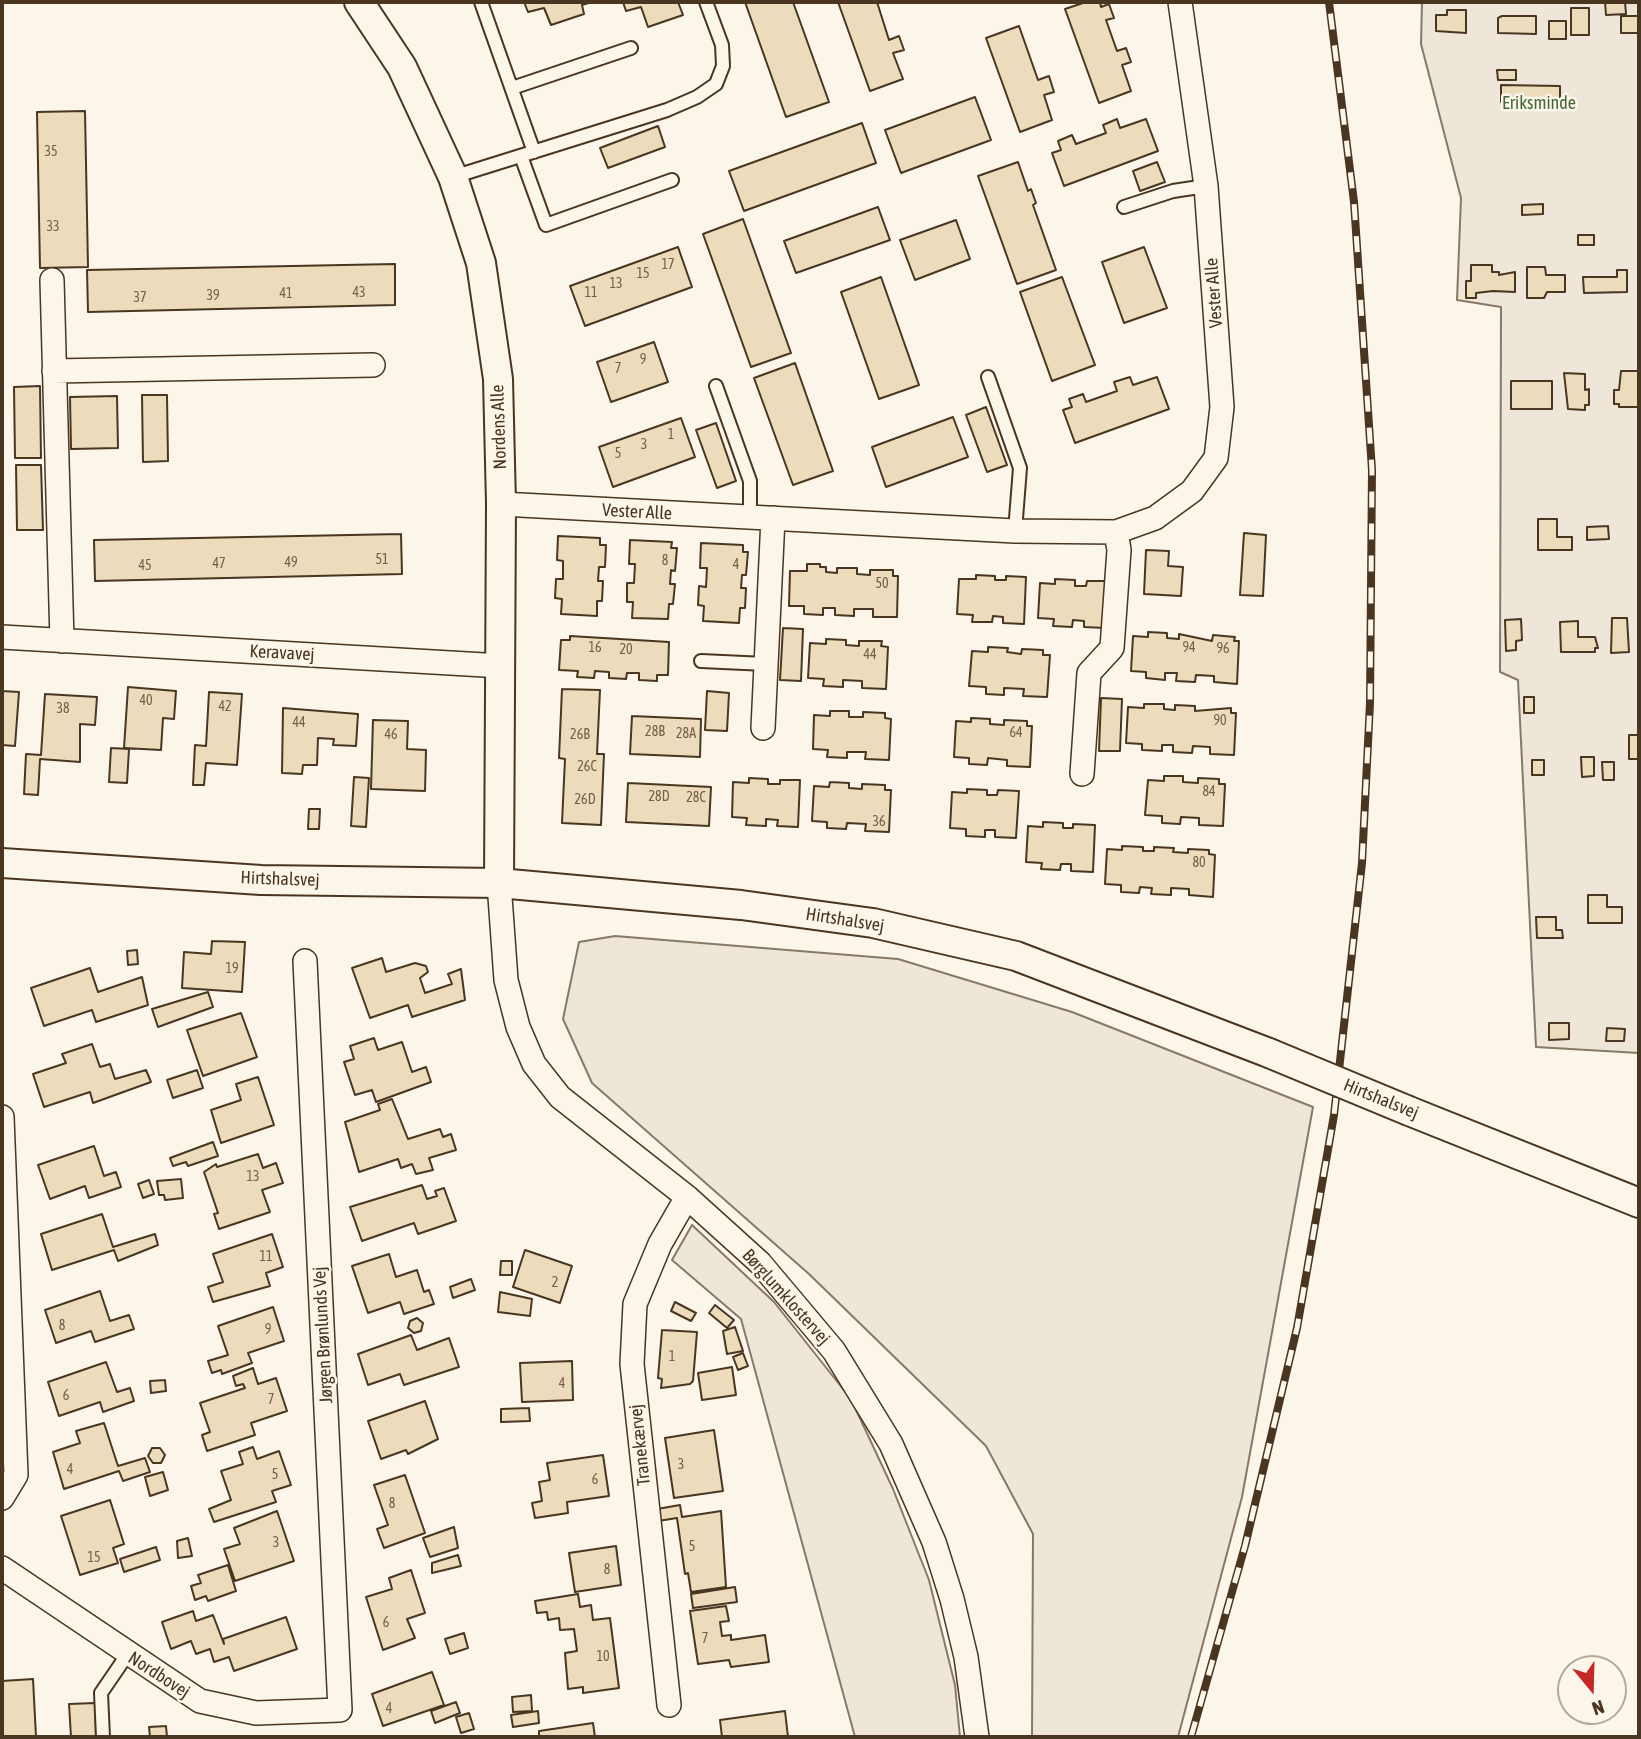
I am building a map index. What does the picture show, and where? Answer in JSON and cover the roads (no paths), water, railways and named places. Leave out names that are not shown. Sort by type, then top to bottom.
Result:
[{"type":"street","name":"Nordens Alle","points":[[359,2],[402,67],[453,177],[483,274],[498,379],[502,666],[499,883]]},
{"type":"street","name":"Vester Alle","points":[[501,504],[1015,531],[1116,533],[1155,518],[1192,491],[1216,458],[1222,407],[1206,186],[1180,2]]},
{"type":"street","points":[[52,280],[62,640]]},
{"type":"street","points":[[54,372],[373,365]]},
{"type":"street","points":[[763,728],[774,519]]},
{"type":"street","points":[[1082,774],[1089,673],[1112,648],[1119,550],[1116,533]]},
{"type":"street","name":"Keravavej","points":[[2,637],[502,666]]},
{"type":"street","name":"Hirtshalsvej","points":[[2,863],[261,880],[499,883],[741,905],[873,923],[1016,956],[1269,1053],[1639,1203]]},
{"type":"street","name":"Børglumklostervej","points":[[499,883],[506,980],[518,1027],[534,1063],[560,1097],[687,1197],[760,1263],[794,1300],[834,1351],[891,1444],[934,1542],[952,1599],[966,1657],[977,1737]]},
{"type":"street","name":"Jørgen Brønlunds Vej","points":[[305,961],[340,1710]]},
{"type":"street","points":[[2,1117],[16,1475],[2,1498]]},
{"type":"street","name":"Tranekærvej","points":[[669,1705],[632,1364],[635,1304],[660,1244],[687,1197]]},
{"type":"street","name":"Nordbovej","points":[[2,1568],[200,1701],[256,1713],[340,1710]]},
{"type":"lane","points":[[481,2],[512,88],[546,225],[672,180]]},
{"type":"lane","points":[[453,177],[667,110],[697,97],[716,84],[723,66],[722,45],[706,2]]},
{"type":"lane","points":[[512,88],[631,48]]},
{"type":"lane","points":[[1124,207],[1172,191],[1206,186]]},
{"type":"lane","points":[[988,377],[1020,468],[1015,531]]},
{"type":"lane","points":[[716,386],[750,481],[750,517]]},
{"type":"lane","points":[[701,661],[766,664]]},
{"type":"lane","points":[[103,1737],[101,1693],[128,1654]]},
{"type":"railway","points":[[1191,1737],[1245,1546],[1297,1328],[1334,1115],[1362,863],[1370,703],[1372,470],[1354,202],[1329,2]]},
{"type":"park label","name":"Eriksminde","points":[[1539,103]]}]
